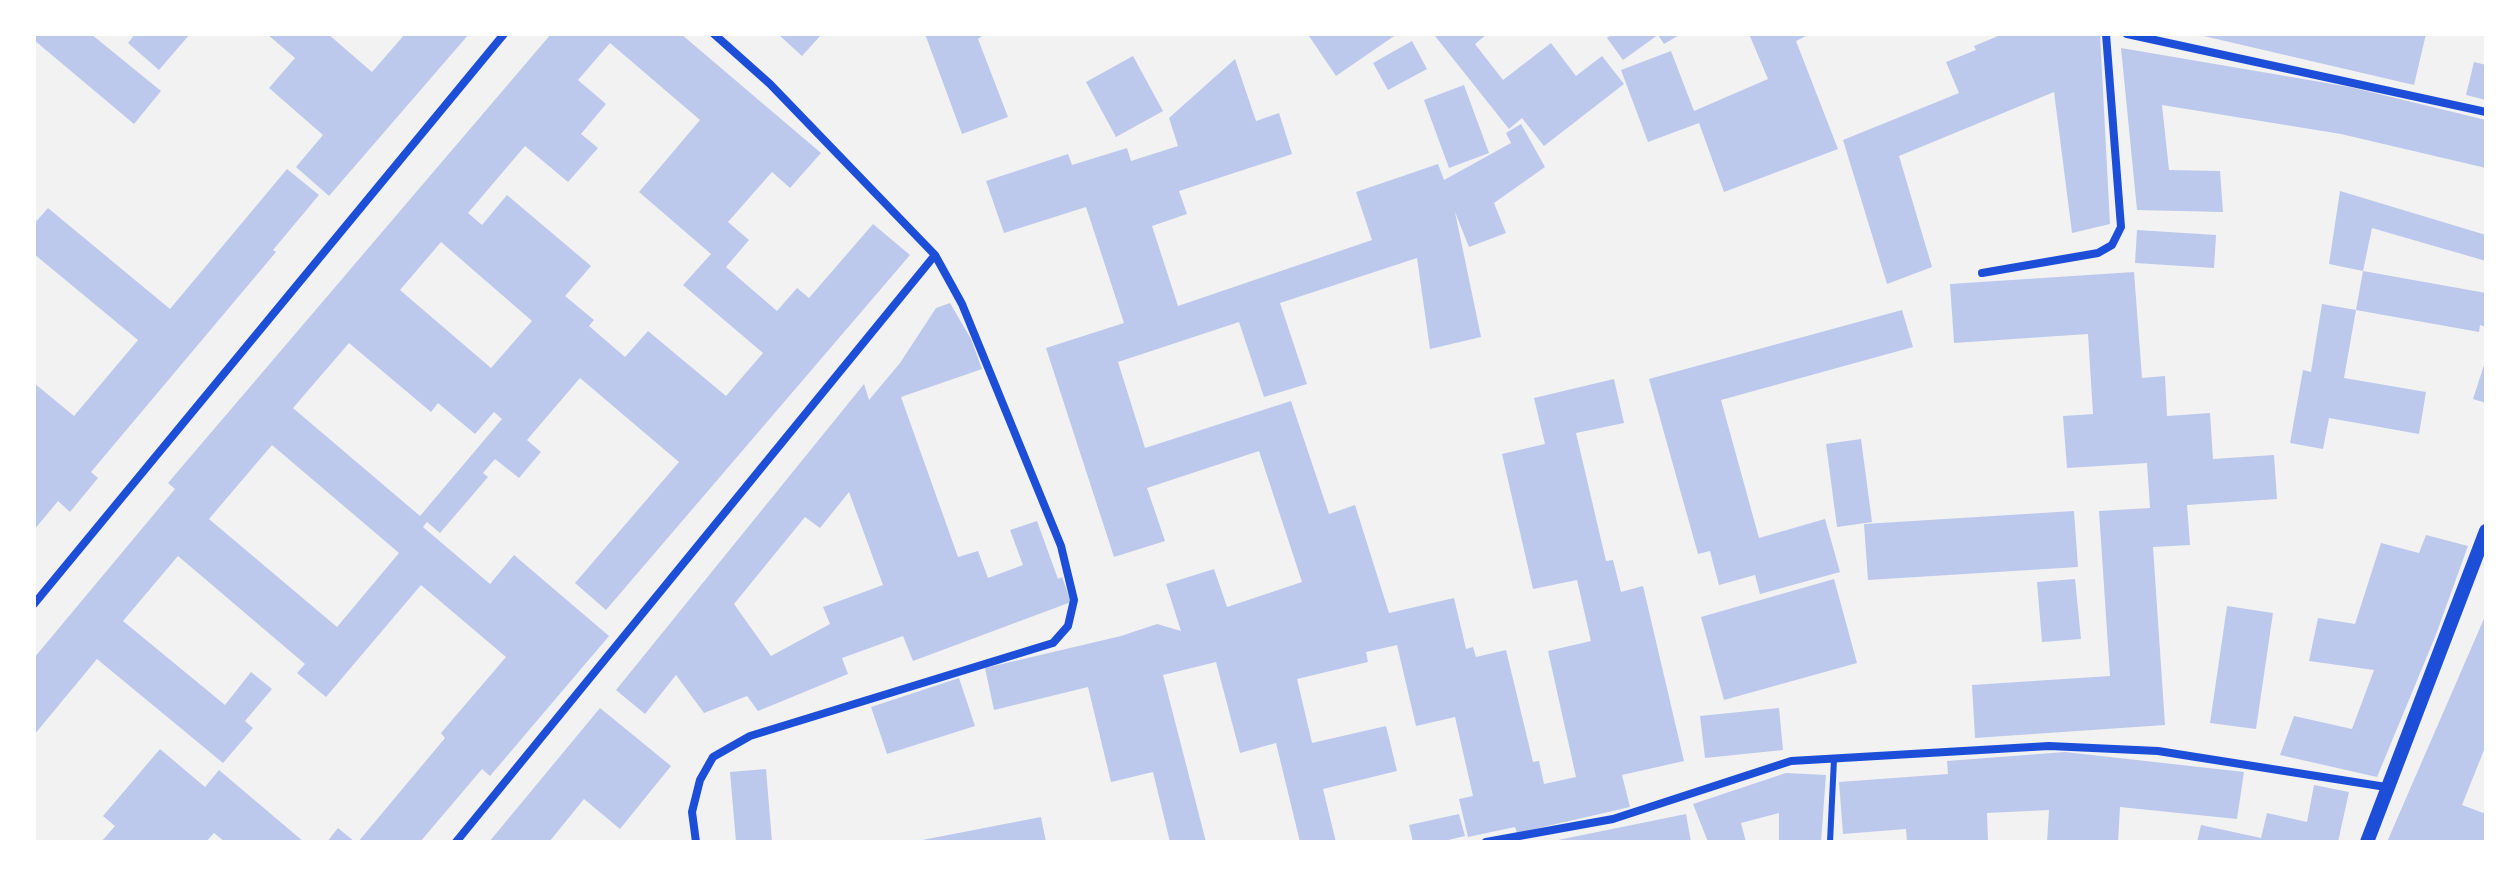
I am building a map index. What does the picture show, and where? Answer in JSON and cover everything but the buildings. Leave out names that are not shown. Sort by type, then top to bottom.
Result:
[{"type":"street","points":[[34,604],[504,34]]},
{"type":"street","points":[[696,842],[692,812],[700,780],[713,757],[750,736],[1053,643],[1068,626],[1074,600],[1061,546],[962,304],[935,255],[770,84],[714,34]]},
{"type":"street","points":[[1982,273],[2098,253],[2112,245],[2121,227],[2106,34]]},
{"type":"street","points":[[2127,34],[2486,112]]},
{"type":"street","points":[[456,842],[935,255]]},
{"type":"street","points":[[2367,842],[2486,531]]},
{"type":"street","points":[[1486,842],[1613,819],[1791,761],[2049,746],[2158,751],[2386,787]]},
{"type":"lane","points":[[1830,842],[1834,759]]}]
